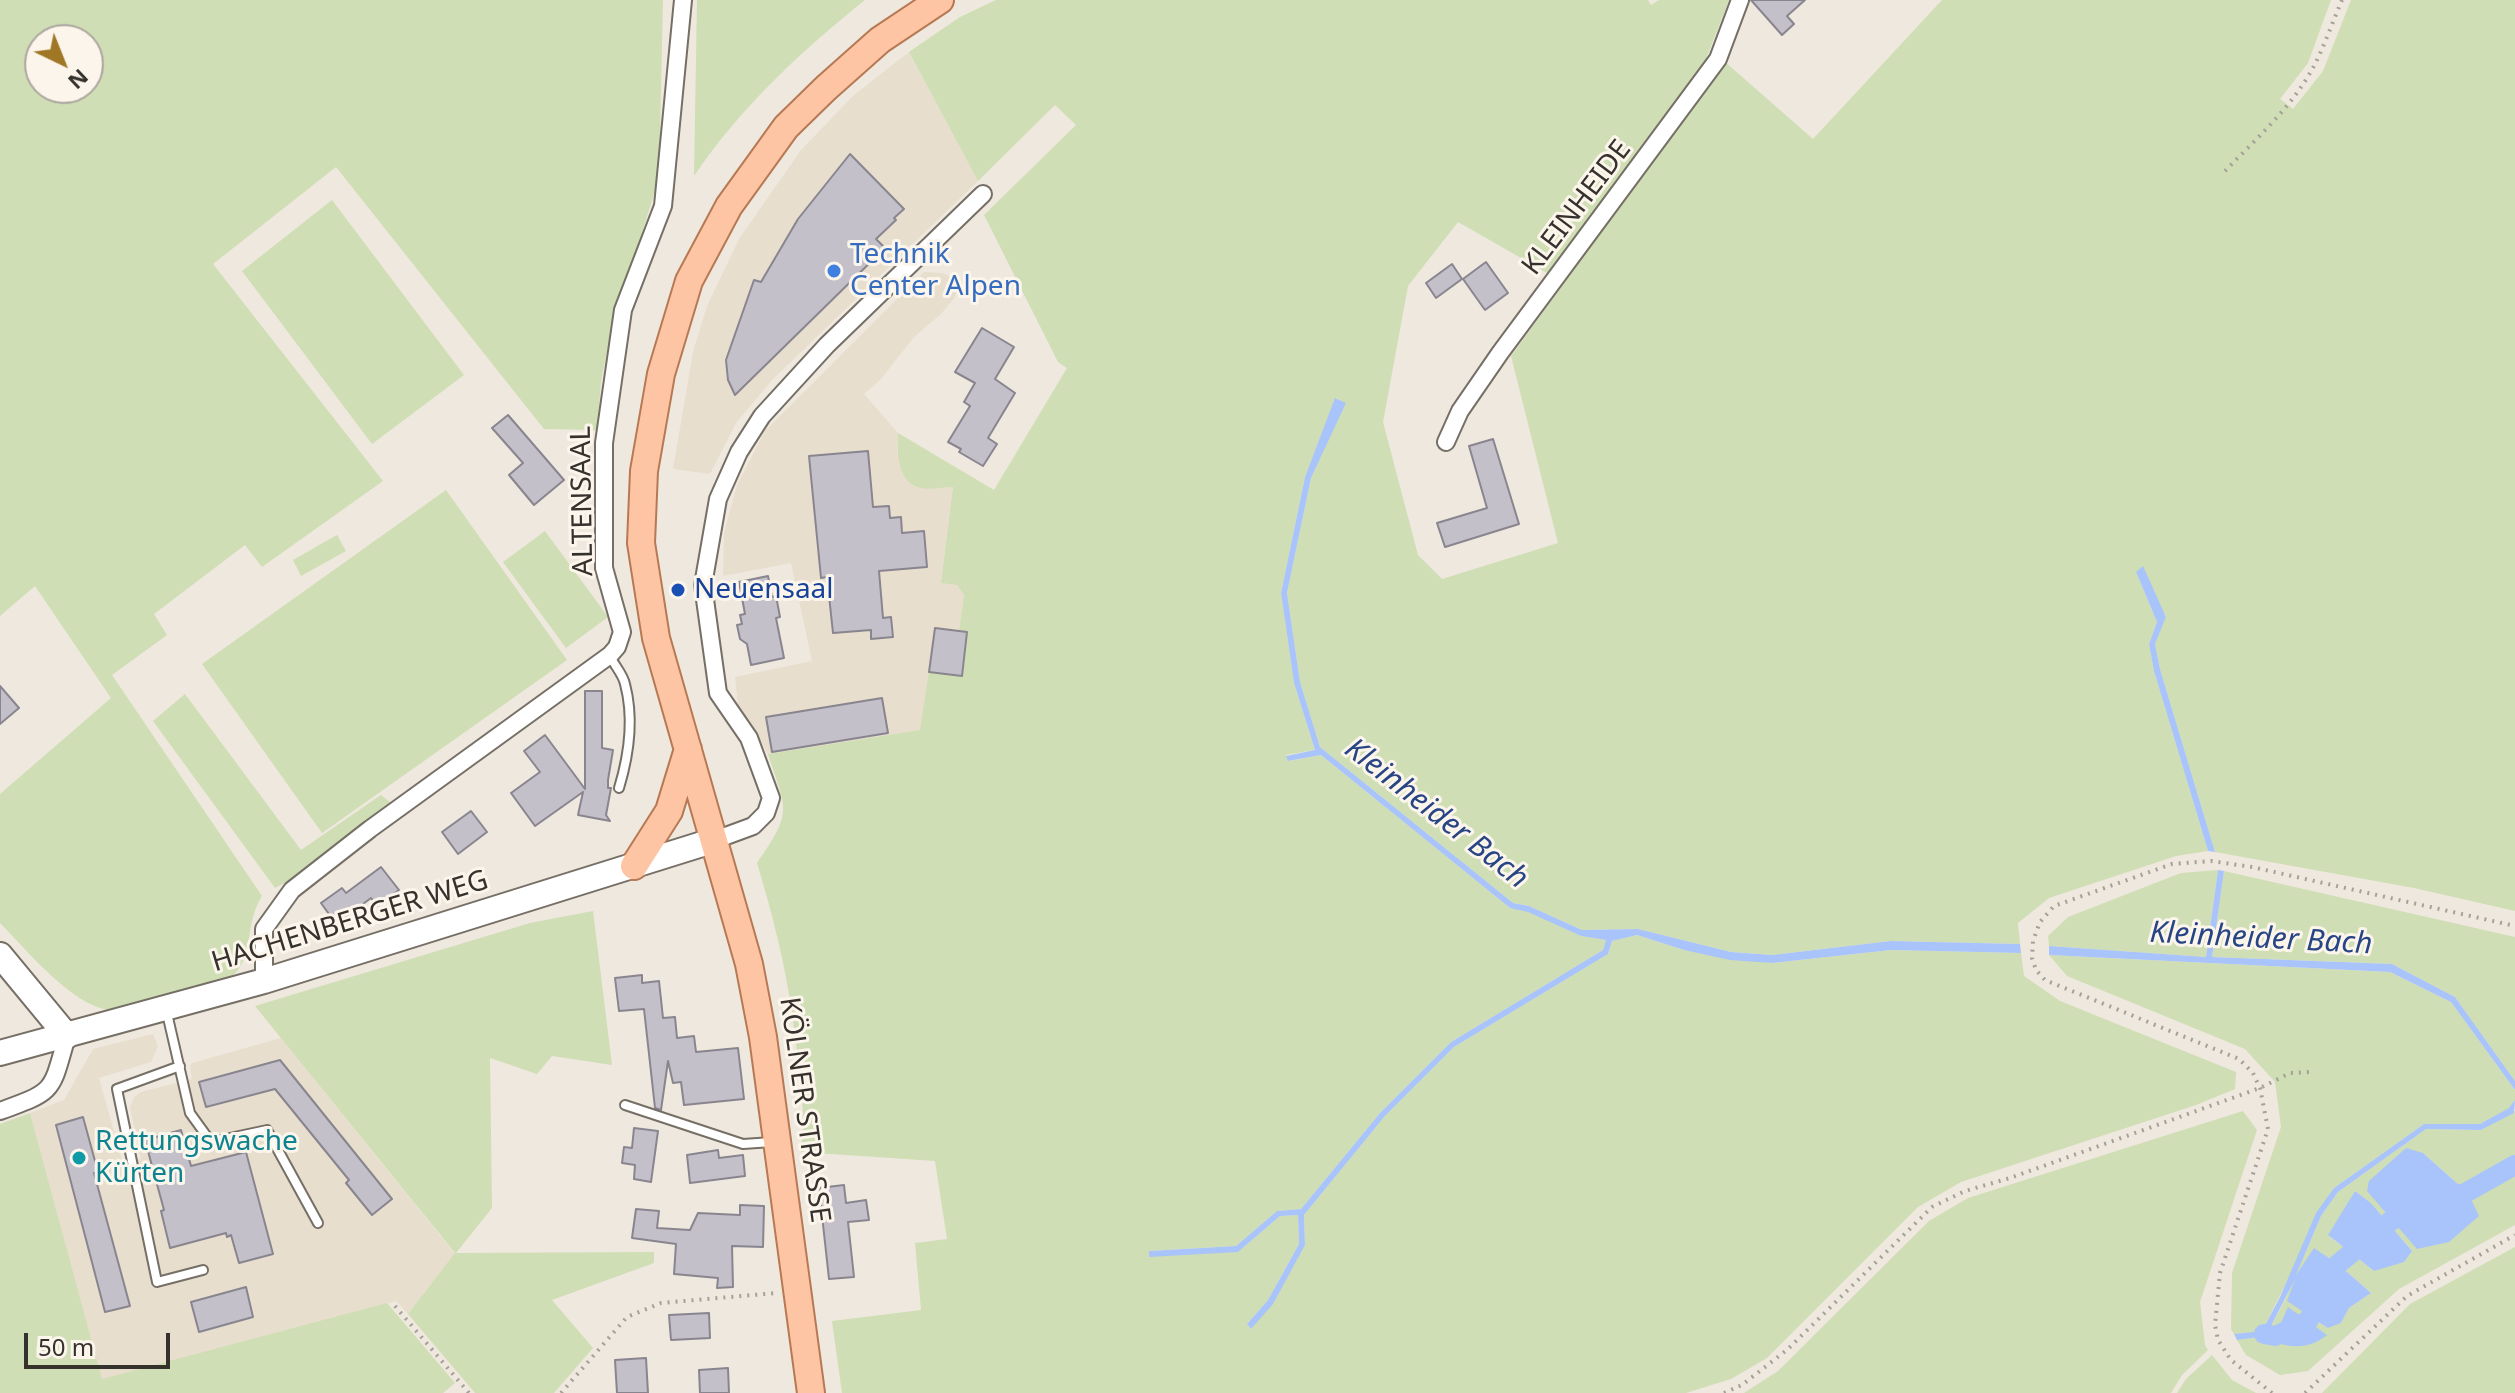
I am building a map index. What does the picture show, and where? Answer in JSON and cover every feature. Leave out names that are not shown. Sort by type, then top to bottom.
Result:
[{"type":"main road","name":"KÖLNER STRASSE","points":[[811,1393],[763,1037],[749,964],[656,638],[641,543],[644,471],[659,388],[689,281],[729,206],[786,127],[880,40],[940,0]]},
{"type":"main road","points":[[634,866],[669,811],[688,749]]},
{"type":"street","name":"ALTENSAAL","points":[[610,655],[617,647],[622,632],[604,568],[604,443],[623,310],[663,206],[683,0]]},
{"type":"street","name":"KLEINHEIDE","points":[[1446,442],[1460,411],[1500,353],[1718,59],[1740,0]]},
{"type":"street","points":[[715,840],[753,826],[766,813],[771,798],[749,738],[718,693],[703,585],[718,499],[739,452],[762,416],[827,345],[983,194]]},
{"type":"street","points":[[264,981],[264,929],[292,890],[370,829],[610,655]]},
{"type":"street","name":"HACHENBERGER WEG","points":[[0,1053],[264,981],[715,840]]},
{"type":"street","points":[[0,955],[67,1036],[53,1084],[36,1098],[0,1111]]},
{"type":"lane","points":[[610,655],[626,686],[629,725],[627,761],[619,788]]},
{"type":"lane","points":[[166,1008],[190,1113],[211,1142],[267,1130],[318,1223]]},
{"type":"lane","points":[[180,1066],[117,1089],[157,1282],[203,1270]]},
{"type":"lane","points":[[625,1105],[743,1144],[777,1142]]},
{"type":"path","points":[[2225,171],[2299,89],[2314,65],[2342,0]]},
{"type":"path","points":[[2272,1393],[2231,1360],[2218,1340],[2215,1325],[2220,1273],[2268,1129],[2260,1088],[2253,1073],[2239,1059],[2045,980],[2036,970],[2032,958],[2033,941],[2040,922],[2054,906],[2172,864],[2211,861],[2282,873],[2515,926]]},
{"type":"path","points":[[1724,1393],[1766,1369],[1932,1207],[1965,1191],[2010,1178],[2260,1088],[2290,1073],[2310,1072]]},
{"type":"path","points":[[2305,1393],[2407,1296],[2515,1235]]},
{"type":"path","points":[[561,1393],[627,1317],[646,1307],[797,1291]]},
{"type":"path","points":[[395,1306],[469,1393]]},
{"type":"shaded area","points":[[909,52],[978,181],[772,380],[736,423],[710,474],[673,469],[693,352],[707,306],[739,239],[801,150],[854,95]]},
{"type":"shaded area","points":[[924,272],[949,276],[955,282],[955,297],[914,337],[881,379],[864,394],[898,433],[897,451],[922,488],[953,486],[941,582],[957,585],[964,595],[959,631],[967,632],[962,676],[921,730],[768,754],[738,705],[735,677],[812,661],[791,563],[723,576],[724,533],[737,485],[765,431]]},
{"type":"shaded area","points":[[153,1034],[158,1046],[151,1062],[99,1078],[123,1164],[141,1159],[130,1108],[134,1097],[141,1092],[192,1079],[192,1063],[281,1038],[455,1254],[408,1314],[396,1301],[102,1380],[30,1113],[64,1100],[93,1049]]},
{"type":"green space","points":[[0,0],[663,0],[659,178],[610,335],[601,382],[597,430],[544,429],[336,167],[213,264],[383,481],[262,567],[245,545],[154,614],[167,635],[112,675],[262,896],[253,916],[243,961],[228,978],[182,994],[110,1010],[95,1006],[65,988],[0,923],[0,794],[111,698],[35,586],[0,616]]},
{"type":"green space","points":[[697,0],[865,0],[773,82],[731,127],[694,176]]},
{"type":"green space","points":[[996,0],[1648,0],[1651,5],[1659,0],[1729,0],[1704,64],[1549,274],[1458,222],[1408,286],[1383,422],[1418,555],[1442,579],[1558,543],[1511,356],[1724,61],[1813,139],[1942,0],[2331,0],[2308,63],[2280,99],[2293,109],[2323,71],[2351,0],[2515,0],[2515,911],[2414,888],[2215,852],[2160,669],[2155,644],[2166,616],[2136,572],[2157,622],[2149,644],[2154,671],[2208,851],[2176,856],[2049,898],[2018,923],[2020,944],[1891,941],[1772,955],[1731,952],[1638,929],[1582,930],[1529,906],[1513,903],[1320,747],[1300,682],[1287,593],[1311,478],[1345,403],[1336,398],[1305,477],[1281,593],[1294,683],[1315,750],[1286,755],[1289,761],[1321,755],[1510,908],[1528,911],[1581,936],[1606,940],[1603,950],[1451,1042],[1380,1113],[1301,1209],[1277,1211],[1236,1246],[1149,1251],[1238,1252],[1280,1216],[1298,1215],[1299,1244],[1268,1300],[1247,1324],[1251,1329],[1305,1245],[1304,1215],[1385,1116],[1454,1047],[1608,954],[1612,941],[1637,935],[1684,950],[1772,963],[1891,950],[2021,953],[2024,976],[2060,1001],[2236,1072],[2235,1089],[2196,1105],[1961,1182],[1918,1207],[1767,1358],[1731,1379],[1686,1393],[842,1393],[832,1321],[921,1310],[915,1243],[947,1239],[935,1161],[801,1152],[802,1095],[792,1010],[757,863],[777,832],[783,811],[768,754],[920,730],[929,672],[962,675],[967,633],[959,631],[964,595],[957,585],[941,583],[953,487],[921,488],[907,480],[900,466],[898,433],[994,490],[1067,368],[1058,362],[984,215],[1076,125],[1055,105],[978,181],[909,52],[960,17]]},
{"type":"green space","points":[[332,200],[464,375],[372,444],[242,271]]},
{"type":"green space","points":[[446,490],[567,660],[322,833],[202,664]]},
{"type":"green space","points":[[545,531],[608,617],[566,648],[503,562]]},
{"type":"green space","points":[[337,535],[346,551],[301,576],[293,560]]},
{"type":"green space","points":[[185,694],[301,850],[381,795],[395,806],[296,877],[275,888],[153,721]]},
{"type":"green space","points":[[2218,870],[2206,957],[2049,946],[2048,936],[2068,917],[2181,873]]},
{"type":"green space","points":[[2224,871],[2515,937],[2515,1081],[2455,997],[2392,964],[2212,957]]},
{"type":"green space","points":[[593,911],[612,1065],[552,1056],[537,1074],[490,1058],[492,1208],[456,1253],[654,1252],[654,1263],[552,1300],[593,1348],[554,1393],[475,1393],[408,1314],[455,1253],[255,1006],[530,923]]},
{"type":"green space","points":[[2049,955],[2390,972],[2451,1002],[2515,1090],[2515,1100],[2510,1108],[2480,1124],[2424,1124],[2334,1188],[2262,1331],[2234,1334],[2231,1329],[2232,1273],[2281,1127],[2275,1082],[2245,1049],[2067,976]]},
{"type":"green space","points":[[2243,1111],[2257,1130],[2200,1302],[2208,1350],[2182,1375],[2171,1393],[1744,1393],[1778,1371],[1929,1221],[1968,1198]]},
{"type":"green space","points":[[2515,1111],[2515,1162],[2485,1179],[2489,1183],[2515,1169],[2515,1225],[2399,1289],[2308,1371],[2280,1375],[2246,1355],[2237,1340],[2266,1336],[2321,1216],[2338,1192],[2426,1129],[2481,1130]],"holes":[[[2423,1153],[2468,1193],[2367,1191]],[[2355,1191],[2371,1203],[2412,1251],[2374,1271],[2329,1236]],[[2314,1249],[2338,1264],[2371,1293],[2349,1308],[2341,1323]]]},
{"type":"green space","points":[[30,1113],[102,1379],[387,1303],[455,1383],[443,1393],[0,1393],[0,1124]]},
{"type":"green space","points":[[2515,1247],[2515,1393],[2322,1393],[2410,1304]]},
{"type":"green space","points":[[2212,1355],[2232,1380],[2256,1393],[2177,1393],[2186,1379]]},
{"type":"water","points":[[1335,398],[1346,403],[1311,478],[1287,593],[1300,682],[1320,747],[1513,903],[1529,906],[1582,930],[1638,929],[1731,952],[1772,955],[1891,941],[2020,944],[2021,953],[1891,950],[1772,963],[1730,960],[1637,935],[1612,941],[1608,954],[1454,1047],[1385,1116],[1304,1215],[1305,1245],[1273,1304],[1251,1329],[1247,1324],[1268,1300],[1299,1244],[1298,1215],[1280,1216],[1238,1252],[1149,1257],[1149,1251],[1236,1246],[1277,1211],[1301,1209],[1380,1113],[1451,1042],[1603,950],[1606,940],[1581,936],[1528,912],[1510,908],[1321,755],[1288,761],[1286,756],[1315,750],[1294,683],[1281,593],[1305,477]]},
{"type":"water","points":[[2143,566],[2166,617],[2155,644],[2160,669],[2215,852],[2208,851],[2154,671],[2149,644],[2157,622],[2136,572]]},
{"type":"water","points":[[2218,870],[2224,871],[2212,957],[2392,964],[2455,997],[2515,1081],[2515,1090],[2451,1002],[2390,972],[2049,955],[2049,946],[2206,957]]},
{"type":"water","points":[[2515,1100],[2514,1113],[2481,1130],[2426,1129],[2338,1192],[2321,1216],[2296,1275],[2314,1248],[2371,1293],[2349,1308],[2341,1323],[2328,1328],[2287,1301],[2295,1279],[2266,1336],[2237,1340],[2234,1334],[2262,1331],[2316,1213],[2334,1188],[2424,1124],[2480,1124],[2509,1108]]},
{"type":"water","points":[[2406,1148],[2423,1153],[2468,1193],[2479,1216],[2449,1242],[2417,1249],[2367,1191],[2369,1181]]},
{"type":"water","points":[[2355,1191],[2371,1203],[2412,1251],[2404,1262],[2374,1271],[2328,1235]]},
{"type":"water","points":[[2288,1307],[2327,1335],[2304,1346],[2278,1343],[2275,1336]]},
{"type":"building","points":[[1751,0],[1805,0],[1787,16],[1794,24],[1782,35]]},
{"type":"building","points":[[850,154],[904,209],[876,239],[885,248],[735,395],[728,380],[726,360],[754,280],[761,282],[798,219]]},
{"type":"building","points":[[1486,262],[1508,293],[1485,310],[1463,279]]},
{"type":"building","points":[[1452,264],[1462,279],[1436,298],[1426,283]]},
{"type":"building","points":[[982,328],[1014,347],[995,379],[1015,393],[988,438],[997,444],[983,466],[948,442],[970,406],[964,402],[975,383],[955,372]]},
{"type":"building","points":[[508,415],[564,480],[534,505],[509,475],[523,463],[492,428]]},
{"type":"building","points":[[1493,439],[1519,524],[1445,547],[1437,523],[1487,508],[1469,446]]},
{"type":"building","points":[[868,451],[873,507],[889,506],[890,518],[901,517],[902,533],[924,531],[927,567],[879,571],[883,618],[891,617],[893,637],[871,639],[871,630],[833,633],[827,577],[821,578],[809,456]]},
{"type":"building","points":[[768,576],[772,597],[776,596],[780,617],[776,618],[784,658],[751,665],[747,644],[740,639],[737,625],[742,624],[740,615],[745,614],[739,582]]},
{"type":"building","points":[[935,628],[967,632],[962,676],[929,672]]},
{"type":"building","points":[[0,686],[19,708],[0,724]]},
{"type":"building","points":[[585,691],[602,691],[602,748],[613,750],[606,815],[610,821],[578,815],[583,792],[535,826],[511,793],[540,772],[524,751],[545,735],[585,789]]},
{"type":"building","points":[[882,698],[888,733],[772,752],[766,717]]},
{"type":"building","points":[[471,811],[487,832],[458,854],[442,832]]},
{"type":"building","points":[[381,867],[399,890],[377,906],[371,898],[336,924],[321,903],[342,888],[346,893]]},
{"type":"building","points":[[642,975],[642,983],[659,981],[663,1018],[675,1017],[677,1038],[694,1036],[696,1052],[738,1048],[744,1099],[684,1105],[681,1082],[673,1083],[668,1061],[661,1110],[655,1108],[644,1009],[619,1011],[615,978]]},
{"type":"building","points":[[280,1060],[392,1199],[372,1215],[346,1183],[349,1180],[275,1089],[206,1107],[199,1082]]},
{"type":"building","points":[[83,1117],[98,1172],[94,1173],[130,1306],[105,1312],[56,1125]]},
{"type":"building","points":[[634,1128],[658,1131],[651,1182],[634,1179],[635,1165],[622,1163],[624,1147],[632,1148]]},
{"type":"building","points":[[181,1130],[191,1166],[246,1152],[273,1254],[239,1263],[231,1235],[227,1237],[226,1233],[170,1248],[161,1211],[164,1210],[145,1140]]},
{"type":"building","points":[[718,1150],[719,1158],[743,1155],[745,1176],[690,1183],[687,1155]]},
{"type":"building","points":[[844,1185],[846,1203],[866,1200],[869,1220],[848,1222],[854,1277],[829,1279],[819,1188]]},
{"type":"building","points":[[740,1205],[764,1206],[763,1247],[732,1246],[733,1287],[717,1288],[718,1278],[674,1274],[676,1244],[632,1238],[636,1209],[659,1211],[657,1228],[690,1230],[698,1213],[740,1215]]},
{"type":"building","points":[[246,1287],[253,1317],[199,1332],[191,1302]]},
{"type":"building","points":[[709,1313],[710,1338],[671,1340],[669,1315]]},
{"type":"building","points":[[646,1358],[648,1393],[617,1393],[615,1360]]},
{"type":"building","points":[[728,1368],[729,1393],[700,1393],[699,1370]]},
{"type":"waterway","points":[[2264,1334],[2275,1336],[2308,1321],[2338,1264],[2392,1220],[2467,1192],[2515,1165]]},
{"type":"place","name":"Technik Center Alpen","points":[[834,271]]},
{"type":"place","name":"Neuensaal","points":[[678,590]]},
{"type":"place","name":"Rettungswache Kürten","points":[[79,1158]]},
{"type":"water label","name":"Kleinheider Bach","points":[[1436,814]]},
{"type":"water label","name":"Kleinheider Bach","points":[[2261,939]]}]
